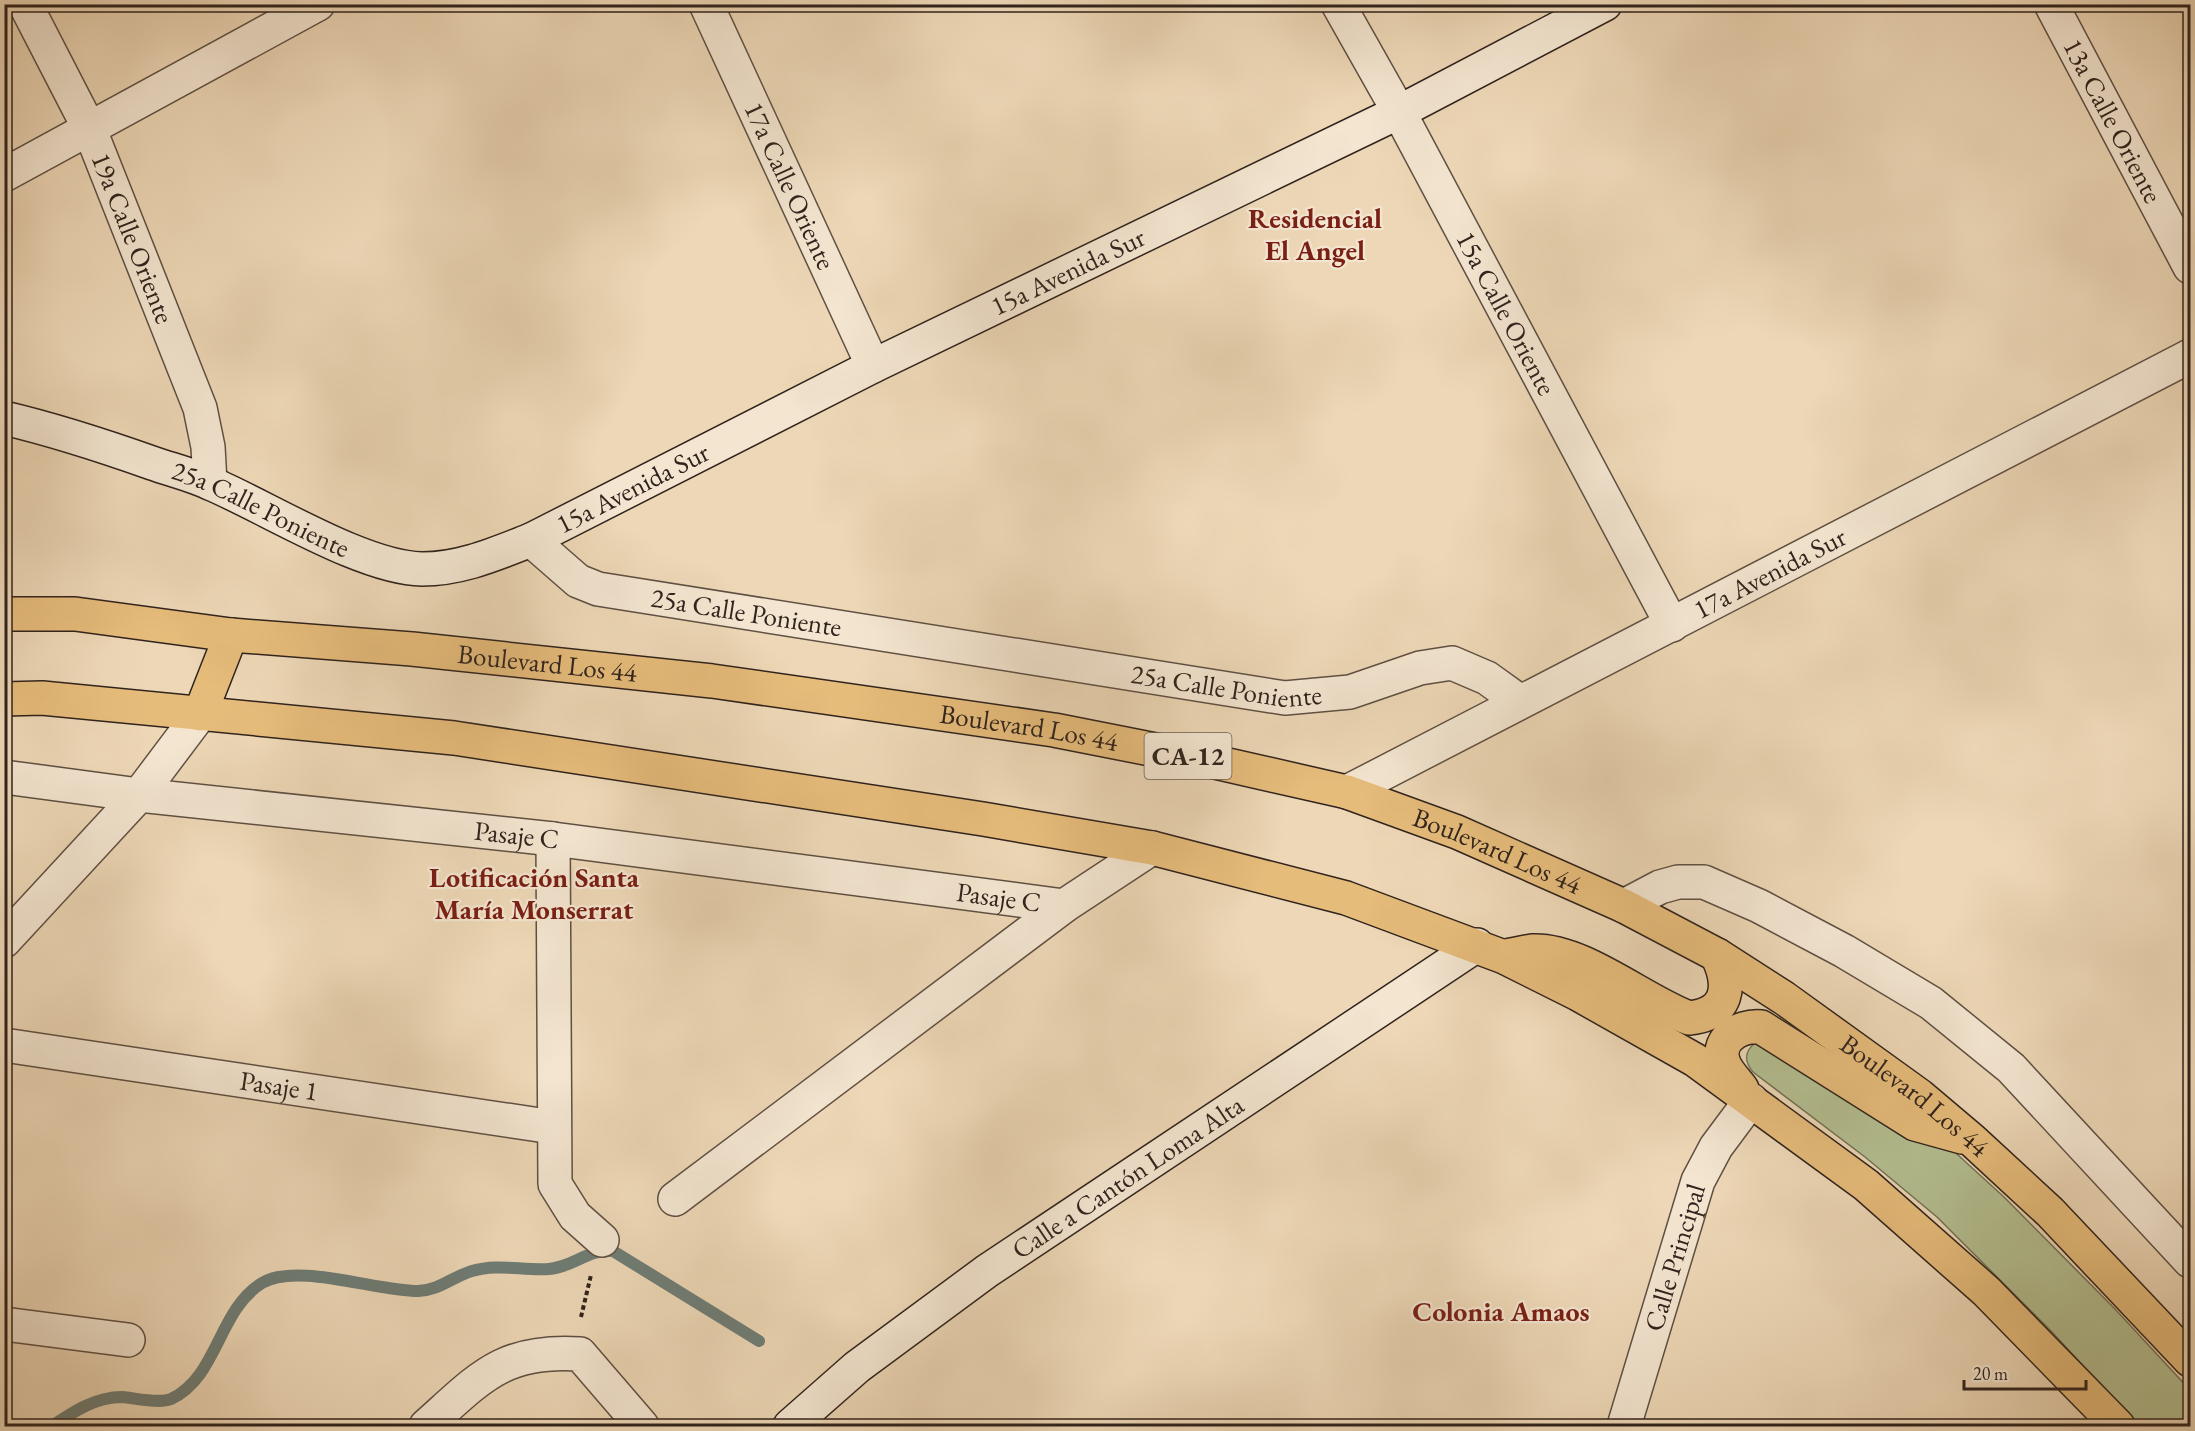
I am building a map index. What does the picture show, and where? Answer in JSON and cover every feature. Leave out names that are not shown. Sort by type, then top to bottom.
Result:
[{"type":"highway","name":"Boulevard Los 44","points":[[4,614],[75,614],[231,635],[412,649],[712,681],[1054,730],[1206,760],[1347,792],[1457,832],[1624,906],[1717,955],[1853,1047],[1972,1140],[2050,1212],[2190,1360]]},
{"type":"highway","points":[[200,714],[231,635]]},
{"type":"highway","points":[[4,699],[42,698],[454,738],[983,819],[1152,848],[1346,898],[1491,951],[1578,994],[1695,1060],[1866,1185],[1986,1291],[2118,1426]]},
{"type":"highway","points":[[1491,951],[1534,951],[1562,956],[1593,968],[1689,1018],[1707,1013],[1724,997],[1727,986],[1717,955]]},
{"type":"highway","points":[[1751,1100],[1726,1068],[1722,1052],[1726,1040],[1733,1032],[1752,1026],[1761,1027],[1777,1035],[1860,1091],[1915,1124],[1972,1140]]},
{"type":"street","name":"19a Calle Oriente","points":[[25,4],[90,130],[200,408],[208,447],[210,483]]},
{"type":"street","points":[[4,175],[318,4]]},
{"type":"street","name":"17a Calle Oriente","points":[[706,4],[873,366]]},
{"type":"street","name":"15a Calle Oriente","points":[[1338,4],[1399,112],[1672,625]]},
{"type":"street","name":"15a Avenida Sur","points":[[531,540],[873,366],[1399,112],[1605,4]]},
{"type":"street","name":"13a Calle Oriente","points":[[2051,4],[2190,267]]},
{"type":"street","name":"17a Avenida Sur","points":[[1347,792],[1519,701],[1672,625],[2190,356]]},
{"type":"street","name":"25a Calle Poniente","points":[[4,418],[97,444],[210,483],[336,543],[390,564],[420,569],[453,567],[531,540],[578,581],[598,590],[1285,698],[1350,692],[1420,668],[1452,663],[1488,678],[1519,701]]},
{"type":"street","points":[[4,941],[139,795],[200,714]]},
{"type":"street","name":"Pasaje C","points":[[4,777],[139,795],[554,839],[1064,906]]},
{"type":"street","points":[[554,839],[553,1127],[555,1184],[574,1216],[602,1240]]},
{"type":"street","points":[[675,1199],[1064,906],[1152,848]]},
{"type":"street","points":[[1624,906],[1660,887],[1685,882],[1704,882],[1759,906],[1844,951],[1931,1003],[2011,1068],[2190,1261]]},
{"type":"street","name":"Calle a Cantón Loma Alta","points":[[790,1426],[858,1367],[987,1271],[1491,951]]},
{"type":"street","name":"Pasaje 1","points":[[4,1045],[553,1127]]},
{"type":"street","name":"Calle Principal","points":[[1624,1426],[1698,1181],[1716,1147],[1751,1100]]},
{"type":"street","points":[[4,1324],[128,1340]]},
{"type":"street","points":[[426,1426],[482,1376],[503,1364],[536,1354],[580,1354],[642,1426]]},
{"type":"green space","points":[[1755,1043],[1946,1144],[2005,1198],[2115,1309],[2190,1390],[2190,1426],[2139,1426],[2051,1331],[1937,1217],[1865,1157],[1753,1072],[1748,1064],[1747,1053]]},
{"type":"waterway","points":[[52,1426],[94,1402],[122,1397],[154,1401],[166,1400],[187,1389],[209,1360],[226,1326],[247,1295],[262,1283],[277,1277],[315,1276],[418,1291],[439,1286],[472,1271],[501,1267],[558,1268],[588,1255],[613,1251],[759,1341]]},
{"type":"district","name":"Residencial El Angel","points":[[1315,234]]},
{"type":"district","name":"Lotificación Santa María Monserrat","points":[[534,893]]},
{"type":"district","name":"Colonia Amaos","points":[[1501,1311]]}]
